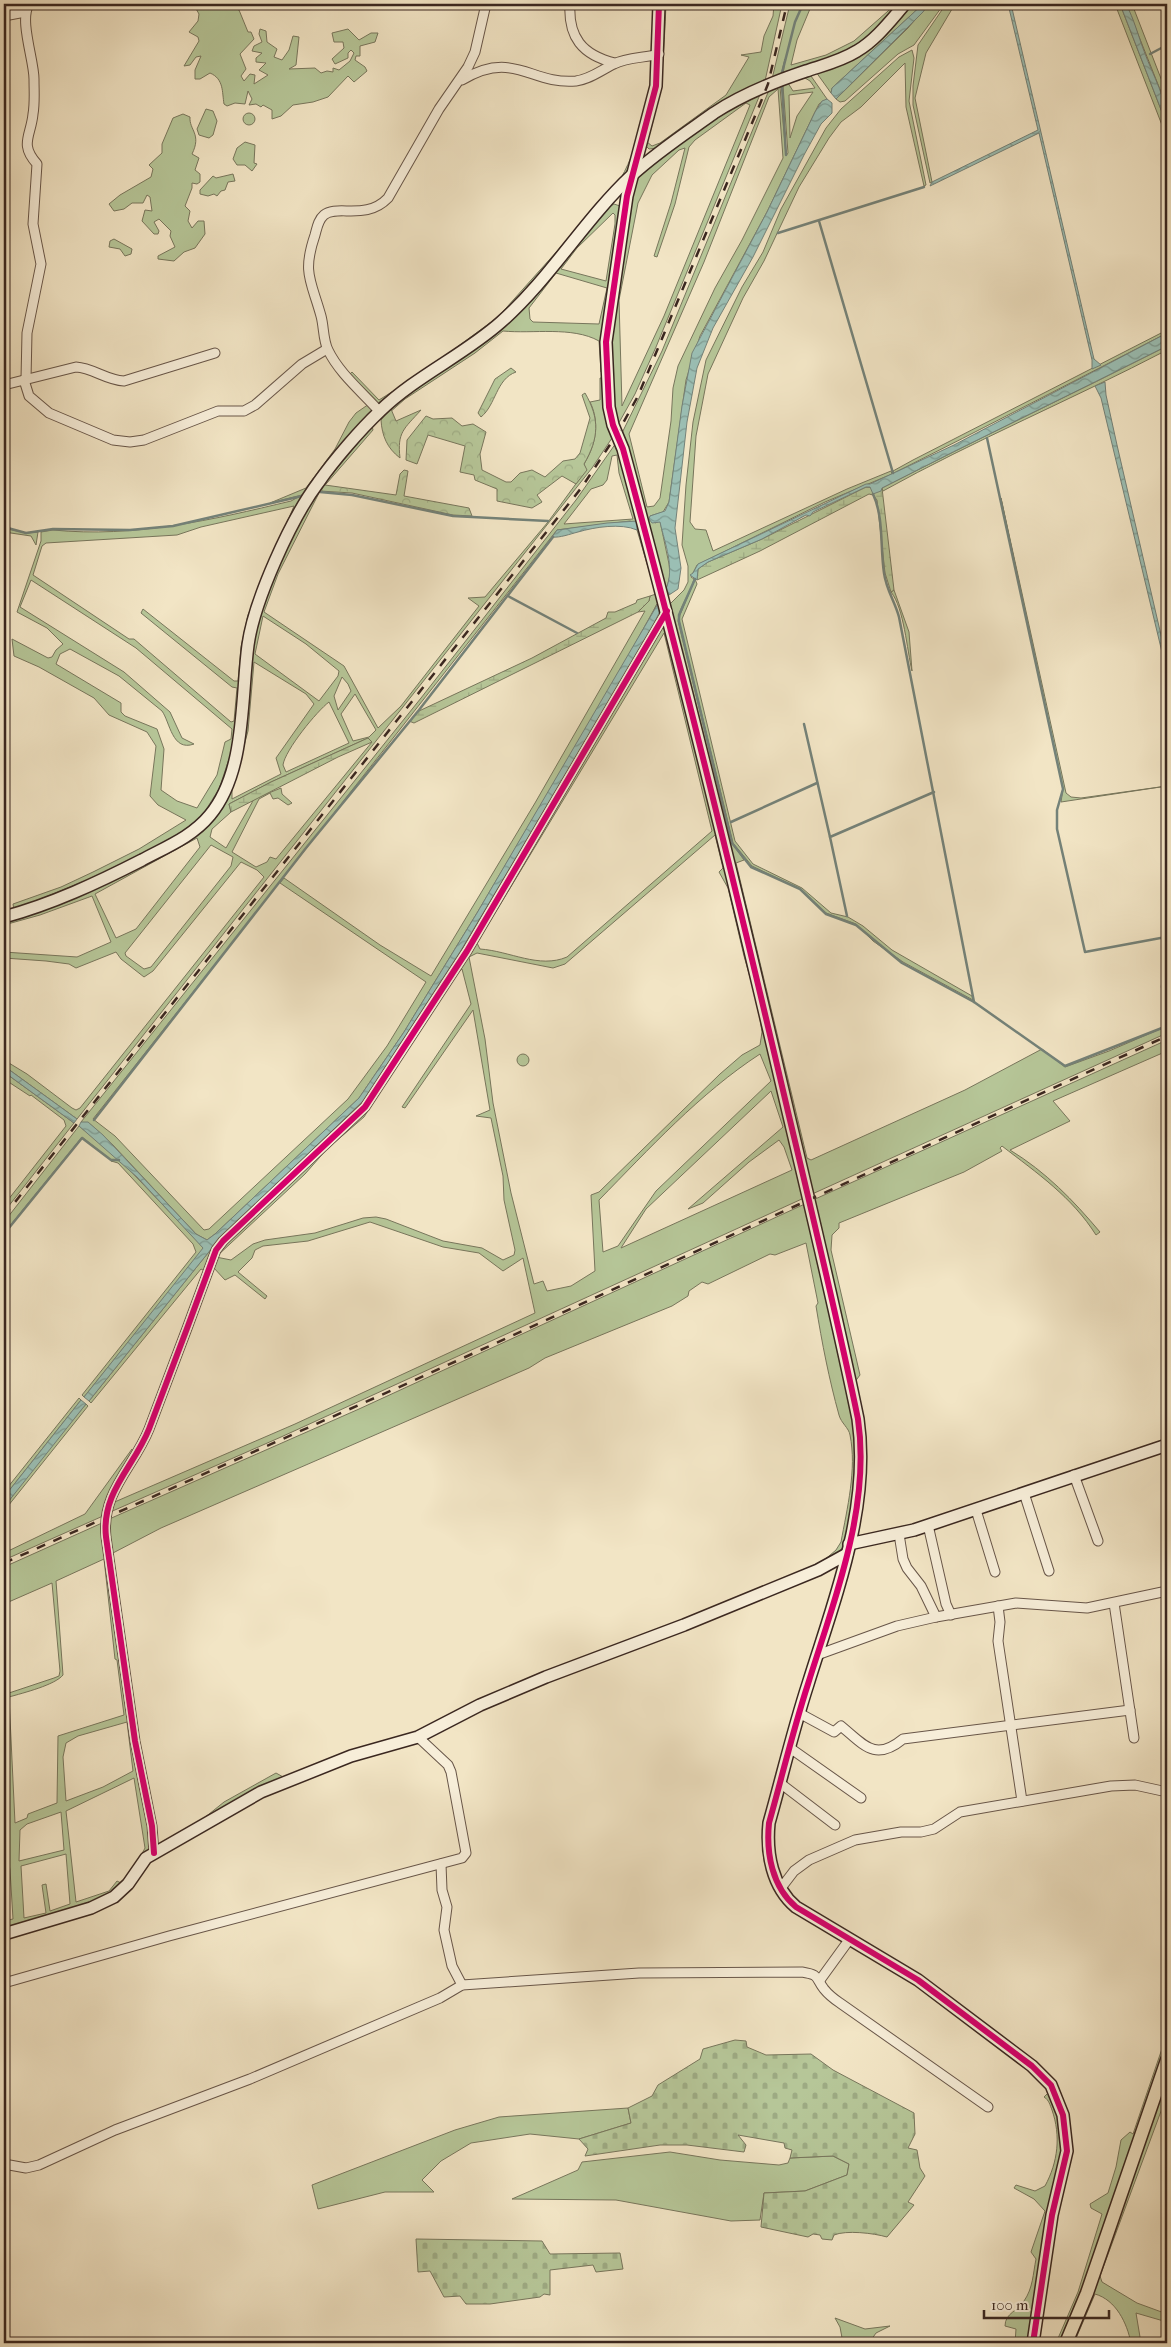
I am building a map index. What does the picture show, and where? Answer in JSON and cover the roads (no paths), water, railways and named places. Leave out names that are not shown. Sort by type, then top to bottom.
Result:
[{"type":"main road","points":[[1066,2343],[1087,2293],[1167,2060]]},
{"type":"street","points":[[379,411],[342,372],[327,349],[322,317],[307,268],[310,249],[320,220],[328,212],[369,210],[383,203],[475,52],[486,4]]},
{"type":"street","points":[[570,4],[571,29],[576,38],[597,57],[615,63]]},
{"type":"street","points":[[659,4],[659,54],[656,86],[651,112],[631,176],[606,342],[609,407],[613,425],[624,449],[667,611],[820,1240],[858,1419],[862,1473],[848,1549],[799,1713],[769,1823],[767,1838],[770,1863],[781,1888],[796,1907],[918,1980],[946,2000],[1038,2071],[1051,2086],[1059,2100],[1067,2128],[1068,2151],[1052,2215],[1033,2343]]},
{"type":"street","points":[[4,917],[28,910],[93,885],[186,837],[210,816],[223,795],[235,758],[244,707],[248,645],[265,586],[299,512],[317,483],[379,411],[501,322],[631,176],[673,142],[732,101],[768,84],[841,60],[860,50],[906,4]]},
{"type":"street","points":[[4,16],[27,8],[34,78],[33,115],[26,144],[27,151],[37,164],[33,224],[42,264],[27,334],[25,380],[29,396],[49,413],[113,440],[130,442],[144,440],[218,411],[244,411],[302,364],[327,349]]},
{"type":"street","points":[[458,82],[476,71],[506,67],[558,80],[576,81],[592,77],[615,63],[659,54]]},
{"type":"street","points":[[4,386],[76,367],[85,368],[113,380],[124,381],[215,353]]},
{"type":"street","points":[[154,1853],[152,1826],[135,1741],[106,1536],[105,1518],[109,1500],[148,1430],[216,1250],[223,1241],[365,1107],[466,951],[667,611]]},
{"type":"street","points":[[4,1934],[92,1908],[114,1897],[128,1884],[146,1858],[261,1792],[351,1756],[418,1737],[480,1705],[818,1570],[848,1549],[976,1510],[1074,1475],[1167,1446]]},
{"type":"street","points":[[1074,1475],[1098,1541]]},
{"type":"street","points":[[1024,1493],[1049,1571]]},
{"type":"street","points":[[976,1510],[995,1572]]},
{"type":"street","points":[[928,1525],[946,1604],[951,1615]]},
{"type":"street","points":[[899,1534],[907,1568],[921,1586],[936,1617]]},
{"type":"street","points":[[817,1655],[897,1626],[936,1617],[998,1606],[1032,1603],[1070,1609],[1087,1608],[1167,1591]]},
{"type":"street","points":[[1114,1602],[1134,1738]]},
{"type":"street","points":[[998,1606],[1000,1622],[998,1640],[1022,1801]]},
{"type":"street","points":[[799,1713],[834,1732],[841,1726],[869,1750],[878,1751],[891,1749],[903,1739],[1130,1710]]},
{"type":"street","points":[[4,1983],[168,1936],[462,1858],[466,1853],[451,1772],[448,1765],[418,1737]]},
{"type":"street","points":[[790,1748],[862,1798]]},
{"type":"street","points":[[780,1783],[835,1825]]},
{"type":"street","points":[[781,1888],[794,1871],[809,1860],[855,1840],[901,1832],[921,1832],[934,1829],[960,1812],[1111,1786],[1135,1785],[1167,1792]]},
{"type":"street","points":[[441,1864],[442,1890],[446,1907],[444,1930],[452,1966],[462,1985]]},
{"type":"street","points":[[820,1980],[849,1940]]},
{"type":"street","points":[[4,2164],[26,2168],[39,2165],[115,2130],[250,2079],[440,1998],[462,1985],[639,1973],[802,1972],[814,1974],[820,1980],[822,1987],[840,2003],[988,2107]]},
{"type":"water","points":[[923,4],[929,4],[836,99],[831,93],[832,88]]},
{"type":"water","points":[[1008,4],[1011,4],[1094,359],[1101,365],[1092,369],[1092,360],[1039,133],[930,186],[932,182],[1038,130]]},
{"type":"water","points":[[1120,4],[1126,4],[1134,21],[1162,96],[1167,125]]},
{"type":"water","points":[[827,99],[832,103],[832,113],[821,124],[804,155],[753,257],[713,328],[697,368],[687,422],[675,528],[681,568],[678,589],[669,595],[666,589],[670,573],[669,564],[660,522],[652,523],[649,519],[650,516],[665,511],[669,502],[682,406],[692,353],[767,212],[815,112],[822,101]]},
{"type":"water","points":[[1167,333],[1167,346],[882,488],[881,491],[873,494],[870,487],[866,487],[813,512],[810,516],[806,515],[762,539],[708,562],[698,569],[697,580],[690,575],[698,564],[866,484],[870,484],[954,445]]},
{"type":"water","points":[[1105,382],[1117,445],[1167,661],[1167,673],[1101,398],[1095,386]]},
{"type":"water","points":[[637,521],[637,530],[608,526],[552,537],[557,530]]},
{"type":"water","points":[[659,602],[659,613],[649,634],[460,952],[364,1100],[216,1243],[89,1401],[84,1397],[203,1248],[137,1177],[79,1126],[81,1122],[88,1122],[103,1135],[196,1234],[207,1240],[215,1234],[359,1098],[404,1032],[477,913]]},
{"type":"water","points":[[4,1066],[77,1119],[74,1123],[4,1072]]},
{"type":"water","points":[[81,1400],[86,1404],[4,1507],[4,1497]]},
{"type":"waterway","points":[[782,73],[795,22],[803,4]]},
{"type":"waterway","points":[[1150,54],[1167,45]]},
{"type":"waterway","points":[[782,86],[786,155]]},
{"type":"waterway","points":[[778,233],[924,187]]},
{"type":"waterway","points":[[819,221],[893,473]]},
{"type":"waterway","points":[[987,438],[1063,789],[1057,810],[1057,829],[1085,952],[1166,937],[1162,987],[1167,1008]]},
{"type":"waterway","points":[[320,492],[352,495],[453,516],[548,521]]},
{"type":"waterway","points":[[873,494],[879,513],[885,579],[899,617],[974,1002]]},
{"type":"waterway","points":[[4,527],[26,533],[53,529],[130,530],[173,526],[302,496]]},
{"type":"waterway","points":[[94,1120],[306,848],[419,710],[553,537]]},
{"type":"waterway","points":[[695,579],[679,615],[679,621],[732,843],[751,867],[800,889],[826,914],[856,925],[902,963],[974,1002],[1065,1066],[1167,1026]]},
{"type":"waterway","points":[[508,596],[577,633]]},
{"type":"waterway","points":[[804,724],[830,837]]},
{"type":"waterway","points":[[731,822],[817,783]]},
{"type":"waterway","points":[[847,916],[830,837],[934,792]]},
{"type":"waterway","points":[[4,1234],[82,1138],[111,1160],[119,1160]]},
{"type":"railway","points":[[4,1216],[582,487],[617,434],[638,396],[768,84],[787,4]]},
{"type":"railway","points":[[4,1563],[415,1380],[1167,1036]]}]
